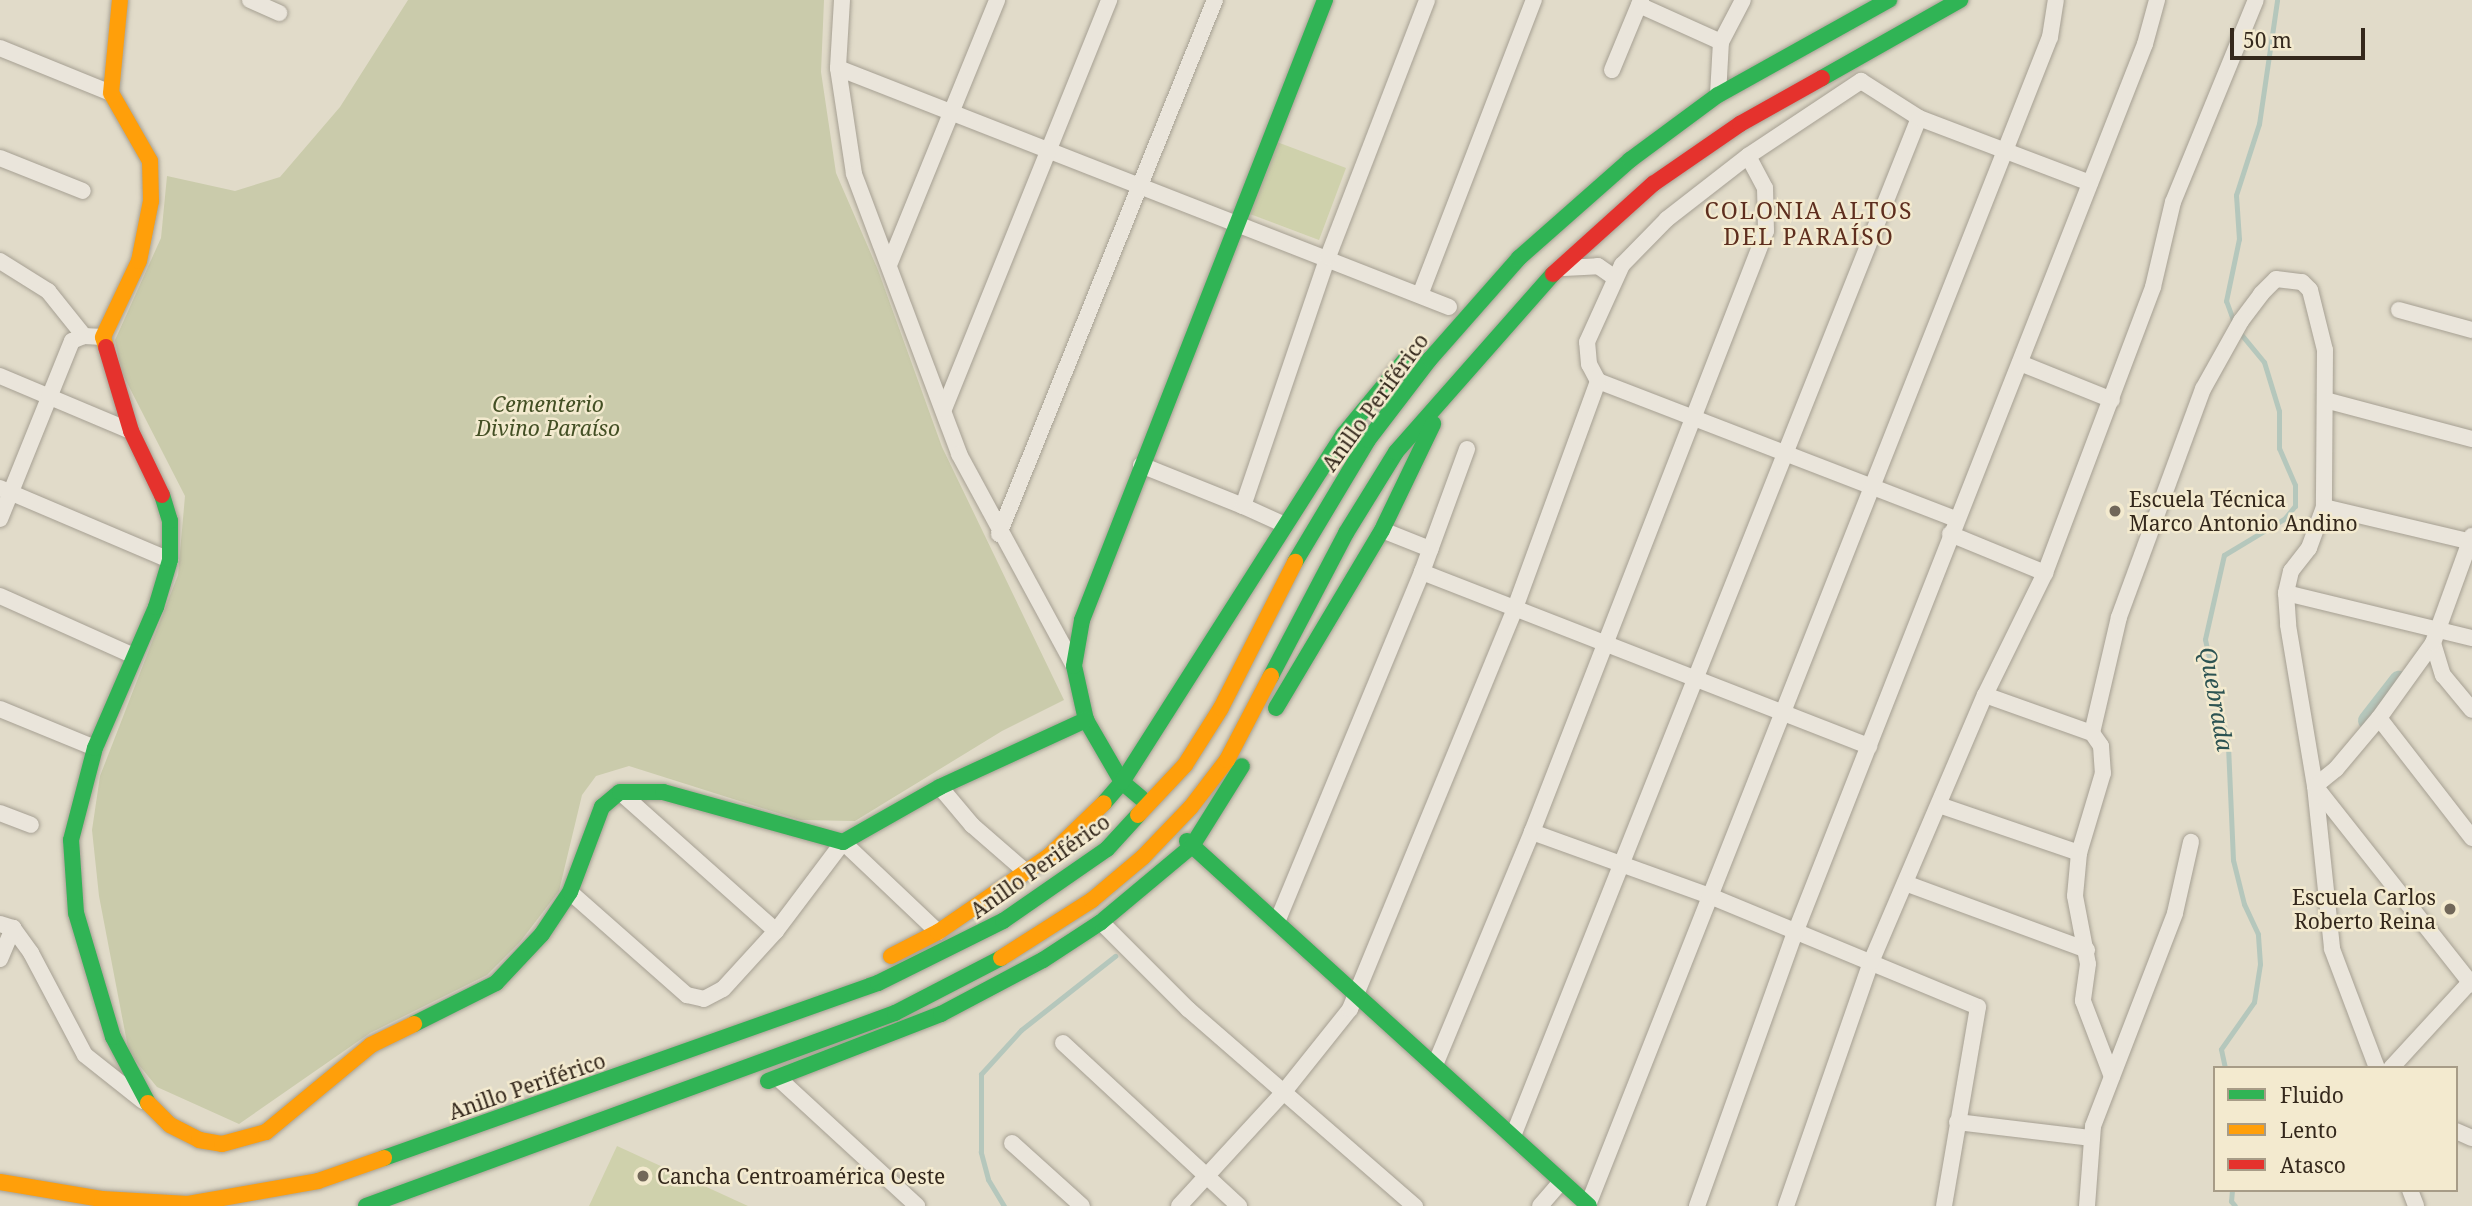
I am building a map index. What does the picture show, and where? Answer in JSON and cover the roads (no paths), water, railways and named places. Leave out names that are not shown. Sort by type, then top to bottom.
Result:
[{"type":"main road","points":[[120,0],[111,93],[150,161],[151,201],[138,261],[103,337],[131,431],[157,478],[170,521],[170,560],[156,607],[132,655],[95,748],[71,840],[75,913],[113,1037],[150,1107],[170,1125],[200,1140],[222,1144],[266,1132],[371,1045],[496,983],[542,934],[570,892],[602,807],[620,792],[663,792],[843,842],[940,787],[1086,720]]},
{"type":"main road","points":[[1141,798],[1122,782],[1086,720],[1073,666],[1082,620],[1140,465],[1325,0]]},
{"type":"main road","name":"Anillo Periférico","points":[[0,1182],[102,1199],[188,1204],[318,1181],[878,983],[942,954],[1003,921],[1107,849],[1185,765],[1222,708],[1304,542],[1368,440],[1430,359],[1519,258],[1630,160],[1718,95],[1889,0]]},
{"type":"main road","points":[[366,1206],[895,1013],[959,982],[1092,900],[1143,857],[1191,807],[1227,760],[1346,533],[1396,452],[1452,385],[1559,269],[1653,184],[1740,124],[1960,0]]},
{"type":"main road","points":[[1444,312],[1519,258]]},
{"type":"main road","points":[[873,963],[939,932],[1026,872],[1085,825],[1122,782],[1344,434],[1414,349]]},
{"type":"main road","points":[[754,1086],[941,1014],[1043,960],[1101,922],[1189,844],[1266,725],[1382,530],[1452,385]]},
{"type":"main road","points":[[1189,844],[1356,992],[1588,1205]]},
{"type":"main road","points":[[611,1079],[690,1033],[777,1000]]},
{"type":"main road","points":[[635,1108],[705,1104]]},
{"type":"street","points":[[250,0],[279,13]]},
{"type":"street","points":[[842,0],[838,68],[854,174],[959,454],[999,534],[1073,666]]},
{"type":"street","points":[[889,265],[996,3],[979,0]]},
{"type":"street","points":[[944,409],[1109,0]]},
{"type":"street","points":[[999,534],[1215,0]]},
{"type":"street","points":[[1243,506],[1328,257],[1427,0]]},
{"type":"street","points":[[1420,295],[1534,0]]},
{"type":"street","points":[[1718,95],[1721,42],[1743,0]]},
{"type":"street","points":[[1588,1205],[2050,37],[2056,0]]},
{"type":"street","points":[[1697,1206],[1795,933],[2090,183],[2157,0]]},
{"type":"street","points":[[1786,1206],[1871,962],[1985,695],[2045,573],[2154,287],[2173,202],[2256,0]]},
{"type":"street","points":[[1612,70],[1640,3],[1721,42]]},
{"type":"street","points":[[0,48],[111,93]]},
{"type":"street","points":[[838,68],[1051,149],[1139,187],[1328,257],[1420,295],[1444,312]]},
{"type":"street","points":[[2045,573],[1870,488],[1598,381],[1589,364],[1587,342],[1614,277],[1667,219],[1748,156],[1861,81],[1919,118],[2005,148],[2090,183]]},
{"type":"street","points":[[1513,1136],[1623,865],[1783,452],[1919,118]]},
{"type":"street","points":[[1435,1065],[1532,832],[1766,231],[1765,188],[1748,156]]},
{"type":"street","points":[[0,158],[83,191]]},
{"type":"street","points":[[0,261],[48,291],[83,336]]},
{"type":"street","points":[[1559,269],[1598,266],[1614,277]]},
{"type":"street","points":[[2092,733],[2119,617],[2203,389],[2241,321],[2276,279],[2302,282],[2311,290],[2325,350],[2325,507],[2309,548],[2291,570],[2286,593],[2302,729],[2315,786],[2332,949],[2378,1064]]},
{"type":"street","points":[[2399,310],[2472,330]]},
{"type":"street","points":[[0,519],[6,490],[72,341],[83,336],[103,337]]},
{"type":"street","points":[[2020,363],[2112,400]]},
{"type":"street","points":[[0,376],[131,431]]},
{"type":"street","points":[[1179,1206],[1283,1093],[1341,1024],[1515,608],[1598,381]]},
{"type":"street","points":[[2325,400],[2472,439]]},
{"type":"street","points":[[1277,922],[1422,572],[1466,449]]},
{"type":"street","points":[[1140,465],[1285,525]]},
{"type":"street","points":[[6,490],[170,560]]},
{"type":"street","points":[[2315,786],[2336,769],[2379,718],[2439,634],[2471,540],[2325,507]]},
{"type":"street","points":[[1382,530],[1430,549]]},
{"type":"street","points":[[1422,572],[1697,676],[1869,746]]},
{"type":"street","points":[[2286,593],[2439,634],[2472,638]]},
{"type":"street","points":[[0,596],[132,655]]},
{"type":"street","points":[[2439,634],[2443,675],[2472,710]]},
{"type":"street","points":[[1985,695],[2092,733],[2101,746],[2103,773],[2078,853],[2075,897],[2087,950],[2083,1001],[2112,1077]]},
{"type":"street","points":[[0,709],[95,748]]},
{"type":"street","points":[[2379,718],[2472,838]]},
{"type":"street","points":[[2315,786],[2470,980],[2393,1066]]},
{"type":"street","points":[[940,787],[972,825],[1026,872]]},
{"type":"street","points":[[620,792],[776,931]]},
{"type":"street","points":[[1939,805],[2078,853]]},
{"type":"street","points":[[0,813],[31,825]]},
{"type":"street","points":[[1532,832],[1710,896],[1978,1007],[1944,1206]]},
{"type":"street","points":[[570,892],[667,979],[695,997],[704,999],[723,989],[776,931],[843,842],[939,932]]},
{"type":"street","points":[[2087,1206],[2092,1138],[2112,1077],[2175,913],[2191,842]]},
{"type":"street","points":[[1905,883],[2087,950]]},
{"type":"street","points":[[1101,922],[1188,1009],[1415,1206]]},
{"type":"street","points":[[7,926],[57,996],[85,1055],[150,1107]]},
{"type":"street","points":[[0,959],[7,926]]},
{"type":"street","points":[[1063,1043],[1204,1177],[1239,1206]]},
{"type":"street","points":[[778,1078],[917,1206]]},
{"type":"street","points":[[1957,1122],[2092,1138]]},
{"type":"street","points":[[1012,1143],[1082,1206]]},
{"type":"street","points":[[1540,1206],[1561,1182]]},
{"type":"waterway","name":"Quebrada","points":[[2225,1066],[2221,1049],[2254,1002],[2260,964],[2258,934],[2244,904],[2233,860],[2228,744],[2205,639],[2224,555],[2284,519],[2295,506],[2295,485],[2279,448],[2279,411],[2264,362],[2236,328],[2226,301],[2239,239],[2236,195],[2259,124],[2277,0]]},
{"type":"waterway","points":[[2367,720],[2398,680]]},
{"type":"waterway","points":[[1004,1206],[988,1179],[981,1152],[981,1074],[1021,1030],[1115,956]]},
{"type":"waterway","name":"Quebrada","points":[[2232,1192],[2231,1201],[2235,1206]]},
{"type":"place","name":"Escuela Técnica Marco Antonio Andino","points":[[2115,511]]},
{"type":"place","name":"Escuela Carlos Roberto Reina","points":[[2450,909]]},
{"type":"place","name":"Cancha Centroamérica Oeste","points":[[643,1176]]},
{"type":"district","name":"COLONIA ALTOS DEL PARAÍSO","points":[[1809,223]]},
{"type":"park label","name":"Cementerio Divino Paraíso","points":[[548,416]]}]
